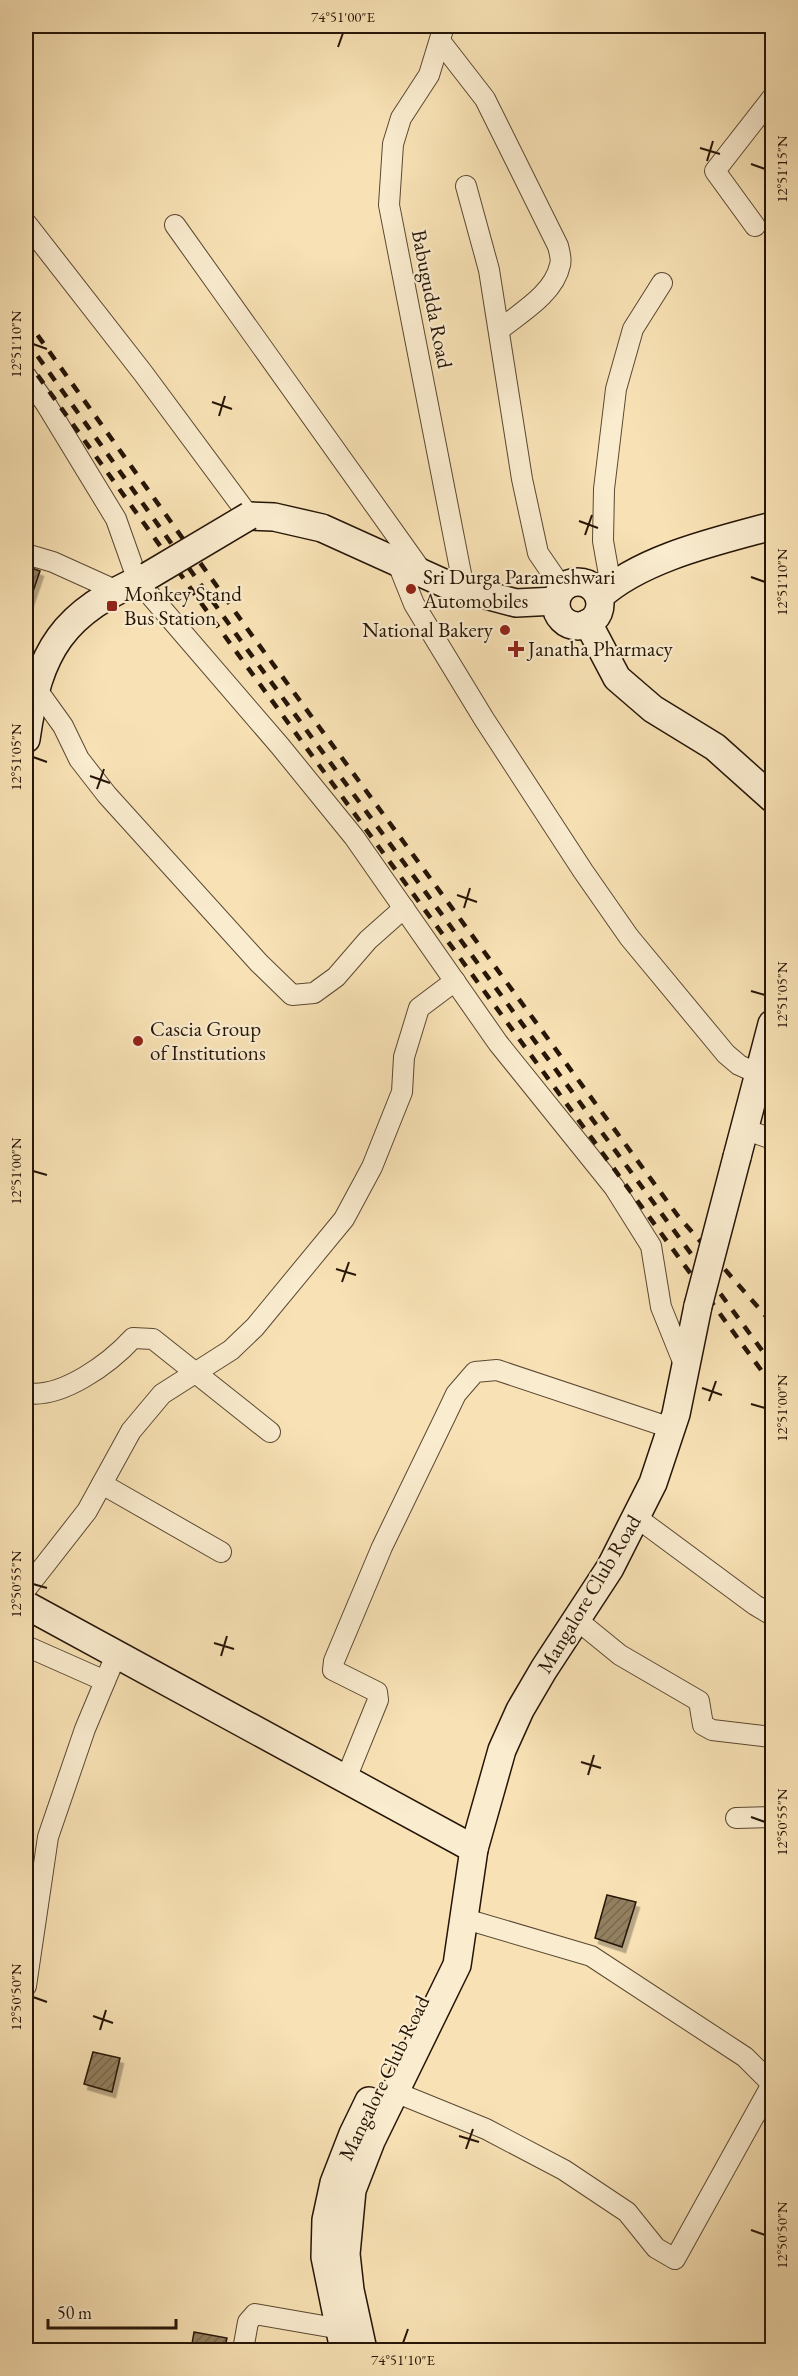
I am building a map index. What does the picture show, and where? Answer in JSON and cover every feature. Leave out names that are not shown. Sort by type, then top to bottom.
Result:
[{"type":"street","points":[[442,33],[485,99],[558,246],[561,264],[551,285],[535,302],[499,330]]},
{"type":"street","name":"Babugudda Road","points":[[442,33],[429,75],[401,118],[393,144],[389,205],[464,589]]},
{"type":"street","points":[[755,226],[715,171],[772,98]]},
{"type":"street","points":[[466,186],[489,270],[522,479],[538,553],[559,595],[556,609],[564,621],[578,626],[588,623],[598,612],[605,591],[604,489],[616,389],[633,329],[662,284]]},
{"type":"street","points":[[26,223],[143,373],[249,516]]},
{"type":"street","points":[[175,225],[425,575]]},
{"type":"street","points":[[26,376],[46,404],[116,519],[134,582],[280,746],[354,837],[498,1043],[614,1187],[651,1246],[661,1307],[686,1369]]},
{"type":"street","points":[[26,739],[35,687],[43,662],[61,636],[84,611],[249,516],[274,517],[322,528],[425,575],[464,589],[516,603],[559,595],[578,582],[595,591],[605,591],[684,550],[772,526]]},
{"type":"street","points":[[26,554],[134,582]]},
{"type":"street","points":[[398,564],[414,604],[484,719],[605,904],[726,1054],[738,1065],[759,1074]]},
{"type":"street","points":[[588,623],[617,678],[653,709],[715,747],[772,798]]},
{"type":"street","points":[[35,687],[63,726],[79,759],[107,795],[258,963],[292,995],[315,993],[336,977],[368,940],[404,908]]},
{"type":"street","points":[[26,1589],[87,1511],[131,1431],[162,1394],[231,1350],[255,1327],[344,1219],[372,1167],[402,1092],[404,1057],[419,1008],[455,981]]},
{"type":"street","name":"Mangalore Club Road","points":[[363,2350],[350,2290],[347,2224],[352,2190],[370,2141],[457,1965],[462,1918],[474,1849],[502,1750],[539,1677],[610,1568],[653,1483],[671,1428],[686,1369],[698,1306],[772,1024]]},
{"type":"street","points":[[744,1129],[772,1139]]},
{"type":"street","points":[[26,1392],[52,1392],[84,1377],[117,1356],[133,1338],[153,1339],[270,1432]]},
{"type":"street","points":[[345,1781],[378,1700],[377,1692],[370,1687],[333,1670],[334,1661],[382,1547],[456,1394],[475,1372],[497,1370],[671,1428]]},
{"type":"street","points":[[102,1484],[221,1552]]},
{"type":"street","points":[[636,1517],[755,1605],[772,1615]]},
{"type":"street","points":[[26,1605],[345,1781],[474,1849]]},
{"type":"street","points":[[577,1620],[620,1655],[699,1701],[703,1725],[712,1730],[772,1737]]},
{"type":"street","points":[[26,1646],[105,1681]]},
{"type":"street","points":[[26,1986],[33,1865],[48,1837],[65,1786],[116,1655]]},
{"type":"street","points":[[736,1818],[772,1816]]},
{"type":"street","points":[[395,2092],[486,2129],[564,2170],[627,2212],[656,2248],[675,2259],[772,2084],[745,2057],[591,1956],[462,1918]]},
{"type":"street","name":"Mangalore Club Road","points":[[342,2340],[325,2257],[326,2220],[334,2183],[353,2133],[412,2022],[462,1918]]},
{"type":"street","points":[[243,2350],[248,2322],[255,2314],[342,2340]]},
{"type":"building","points":[[26,566],[40,571],[28,606],[26,606]]},
{"type":"building","points":[[607,1895],[636,1902],[622,1947],[595,1938]]},
{"type":"building","points":[[93,2052],[120,2058],[112,2092],[84,2084]]},
{"type":"building","points":[[194,2332],[227,2338],[224,2350],[191,2350]]},
{"type":"railway","points":[[26,319],[251,634],[678,1216],[772,1323]]},
{"type":"railway","points":[[26,340],[241,641],[772,1364]]},
{"type":"railway","points":[[26,359],[232,646],[772,1385]]},
{"type":"place","name":"Sri Durga Parameshwari Automobiles","points":[[411,589]]},
{"type":"place","name":"Monkey Stand Bus Station","points":[[112,606]]},
{"type":"place","name":"National Bakery","points":[[505,630]]},
{"type":"place","name":"Janatha Pharmacy","points":[[516,649]]},
{"type":"place","name":"Cascia Group of Institutions","points":[[138,1041]]}]
